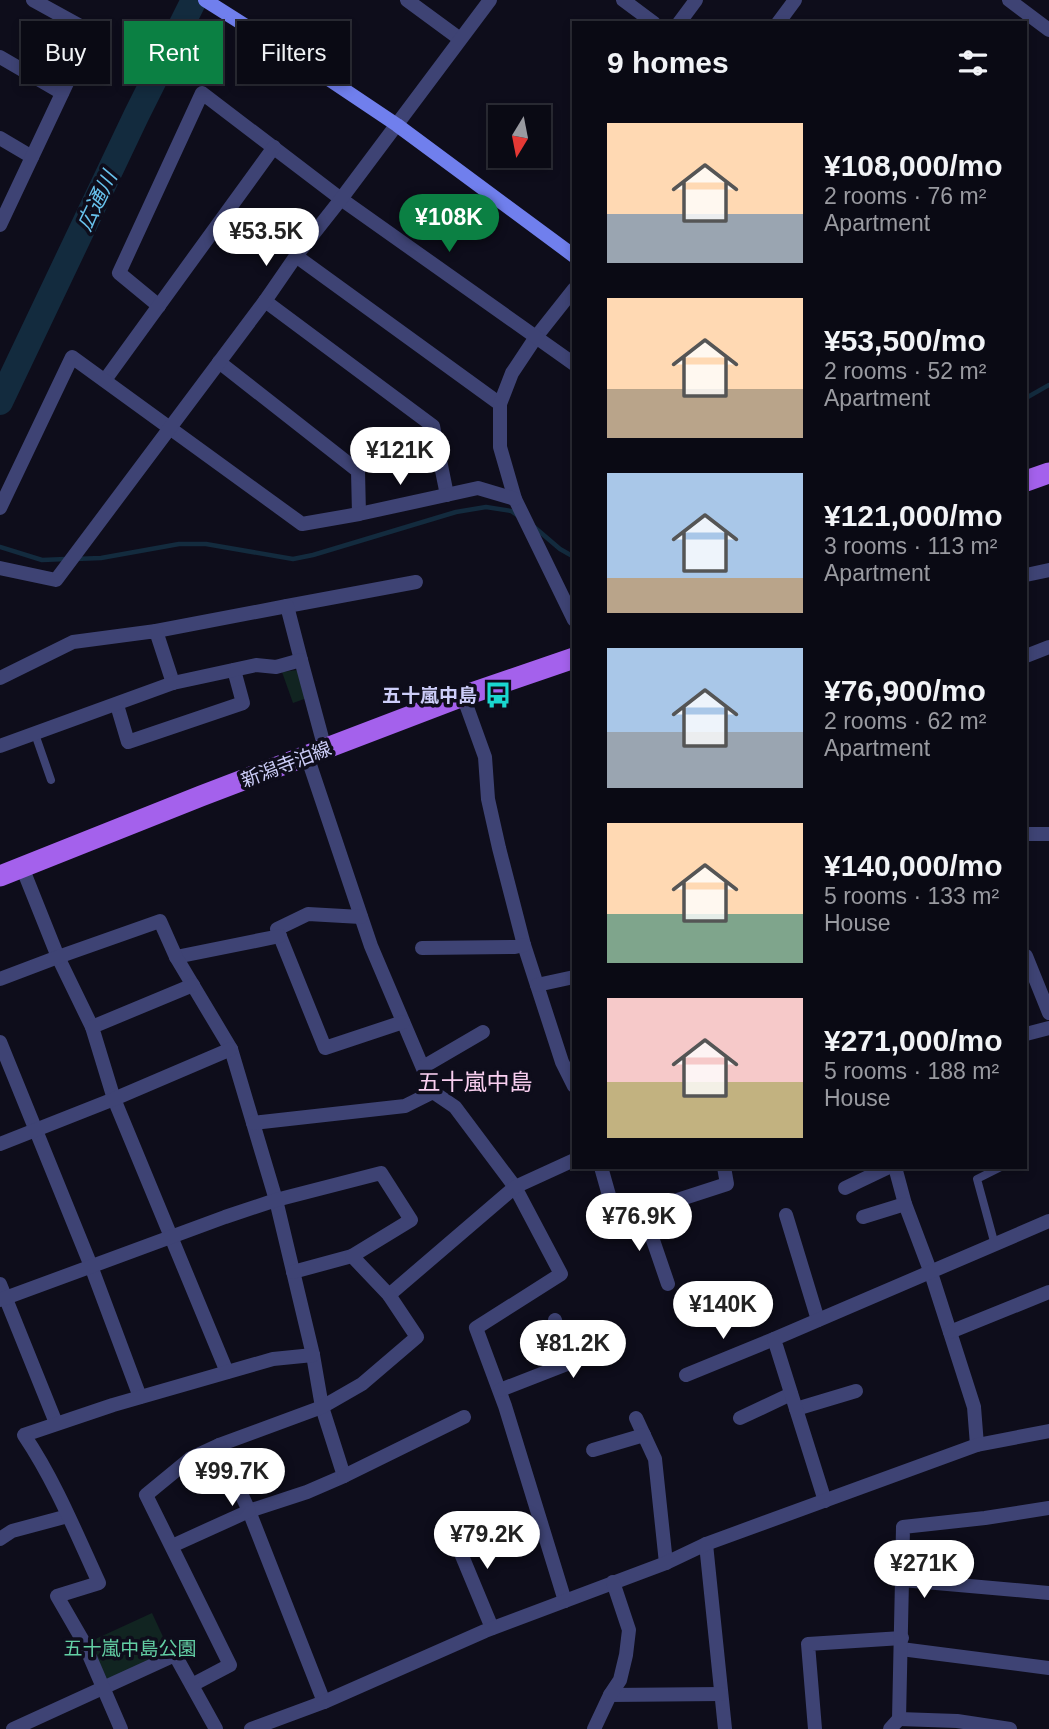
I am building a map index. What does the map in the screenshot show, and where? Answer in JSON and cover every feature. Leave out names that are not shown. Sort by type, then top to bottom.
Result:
[{"type":"main road","points":[[1027,481],[1049,473]]},
{"type":"main road","name":"新潟寺泊線","points":[[0,876],[316,752],[572,658]]},
{"type":"street","points":[[0,225],[90,32],[33,0]]},
{"type":"street","points":[[407,0],[460,39]]},
{"type":"street","points":[[0,568],[56,580],[490,0]]},
{"type":"street","points":[[623,0],[651,21]]},
{"type":"street","points":[[680,21],[696,0]]},
{"type":"street","points":[[779,21],[795,0]]},
{"type":"street","points":[[1009,0],[1049,30]]},
{"type":"street","points":[[207,1],[397,125],[572,255]]},
{"type":"street","points":[[0,57],[62,93]]},
{"type":"street","points":[[159,306],[118,273],[202,93],[341,199],[572,363]]},
{"type":"street","points":[[0,138],[32,157]]},
{"type":"street","points":[[105,380],[274,147]]},
{"type":"street","points":[[296,256],[500,404]]},
{"type":"street","points":[[572,292],[512,373],[500,404],[500,447],[516,499],[572,616]]},
{"type":"street","points":[[265,301],[433,426],[447,495]]},
{"type":"street","points":[[0,508],[72,356],[302,524],[478,488],[516,499]]},
{"type":"street","points":[[219,362],[358,471],[359,514]]},
{"type":"street","points":[[1027,575],[1049,570]]},
{"type":"street","points":[[0,678],[74,642],[156,631],[416,582]]},
{"type":"street","points":[[287,606],[301,660],[316,752],[371,946],[433,1092],[455,1107],[515,1187],[561,1274],[477,1328],[529,1480],[565,1601]]},
{"type":"street","points":[[156,631],[173,683]]},
{"type":"street","points":[[1027,656],[1049,647]]},
{"type":"street","points":[[0,746],[173,683],[256,666],[276,667],[301,660]]},
{"type":"street","points":[[117,705],[128,742],[243,703],[234,670]]},
{"type":"street","points":[[463,696],[485,757],[488,799],[524,945],[568,1061]]},
{"type":"street","points":[[1027,834],[1049,834]]},
{"type":"street","points":[[22,867],[58,957],[92,1027],[114,1099],[227,1372]]},
{"type":"street","points":[[361,917],[308,914],[277,929],[325,1048],[403,1022]]},
{"type":"street","points":[[0,979],[160,921],[176,957],[231,1049],[276,1200],[313,1355],[322,1407],[344,1476]]},
{"type":"street","points":[[176,957],[280,936]]},
{"type":"street","points":[[422,948],[524,945]]},
{"type":"street","points":[[1027,958],[1049,1013]]},
{"type":"street","points":[[537,985],[572,977]]},
{"type":"street","points":[[92,1027],[192,985]]},
{"type":"street","points":[[1027,1034],[1049,1028]]},
{"type":"street","points":[[423,1067],[484,1032]]},
{"type":"street","points":[[0,1042],[141,1397]]},
{"type":"street","points":[[0,1144],[231,1049]]},
{"type":"street","points":[[253,1123],[405,1106],[433,1092]]},
{"type":"street","points":[[389,1295],[515,1187],[572,1161]]},
{"type":"street","points":[[602,1169],[616,1220],[727,1184],[724,1169]]},
{"type":"street","points":[[845,1188],[885,1169]]},
{"type":"street","points":[[896,1169],[974,1408],[977,1445]]},
{"type":"street","points":[[56,1423],[2,1294],[91,1266],[276,1200],[381,1173],[411,1220],[352,1256],[293,1272]]},
{"type":"street","points":[[863,1217],[905,1204]]},
{"type":"street","points":[[643,1211],[668,1284]]},
{"type":"street","points":[[786,1215],[818,1320]]},
{"type":"street","points":[[686,1375],[1049,1221]]},
{"type":"street","points":[[192,1685],[230,1665],[146,1495],[191,1458],[322,1407],[362,1384],[417,1337],[389,1295],[352,1256]]},
{"type":"street","points":[[950,1332],[1049,1292]]},
{"type":"street","points":[[499,1390],[567,1364],[555,1320]]},
{"type":"street","points":[[774,1339],[825,1501]]},
{"type":"street","points":[[121,1729],[83,1641],[57,1596],[99,1583],[40,1458],[24,1435],[141,1397],[273,1359],[313,1355]]},
{"type":"street","points":[[796,1409],[856,1391]]},
{"type":"street","points":[[740,1418],[791,1394]]},
{"type":"street","points":[[172,1546],[250,1511],[344,1476],[464,1418]]},
{"type":"street","points":[[636,1418],[655,1459],[666,1563]]},
{"type":"street","points":[[251,1729],[324,1702],[492,1628],[666,1563],[706,1545],[977,1445],[1049,1431]]},
{"type":"street","points":[[593,1450],[644,1436]]},
{"type":"street","points":[[219,1445],[250,1511],[324,1702]]},
{"type":"street","points":[[1010,1729],[957,1721],[895,1724],[902,1644],[902,1527],[1049,1508]]},
{"type":"street","points":[[0,1539],[12,1531],[68,1516]]},
{"type":"street","points":[[450,1527],[492,1628]]},
{"type":"street","points":[[706,1545],[725,1729]]},
{"type":"street","points":[[902,1580],[1049,1593]]},
{"type":"street","points":[[594,1729],[620,1680],[626,1655],[629,1630],[613,1582]]},
{"type":"street","points":[[815,1729],[808,1644],[902,1644],[1049,1668]]},
{"type":"street","points":[[13,1729],[175,1655],[216,1729]]},
{"type":"street","points":[[610,1695],[721,1694]]},
{"type":"lane","points":[[35,734],[51,780]]},
{"type":"lane","points":[[995,1245],[977,1179],[997,1169]]},
{"type":"green space","points":[[297,670],[303,680],[307,698],[293,703],[282,672]]},
{"type":"green space","name":"五十嵐中島公園","points":[[152,1613],[171,1654],[109,1683],[89,1642]]},
{"type":"waterway","name":"広通川","points":[[0,402],[194,0]]},
{"type":"waterway","points":[[1027,397],[1049,385]]},
{"type":"waterway","points":[[75,559],[101,558],[179,544],[206,544],[293,559],[456,512],[486,507],[511,511],[517,515]]},
{"type":"waterway","points":[[533,526],[572,556]]},
{"type":"waterway","points":[[0,547],[42,560],[66,559]]},
{"type":"place","name":"五十嵐中島","points":[[498,695]]},
{"type":"district","name":"五十嵐中島","points":[[475,1082]]}]
